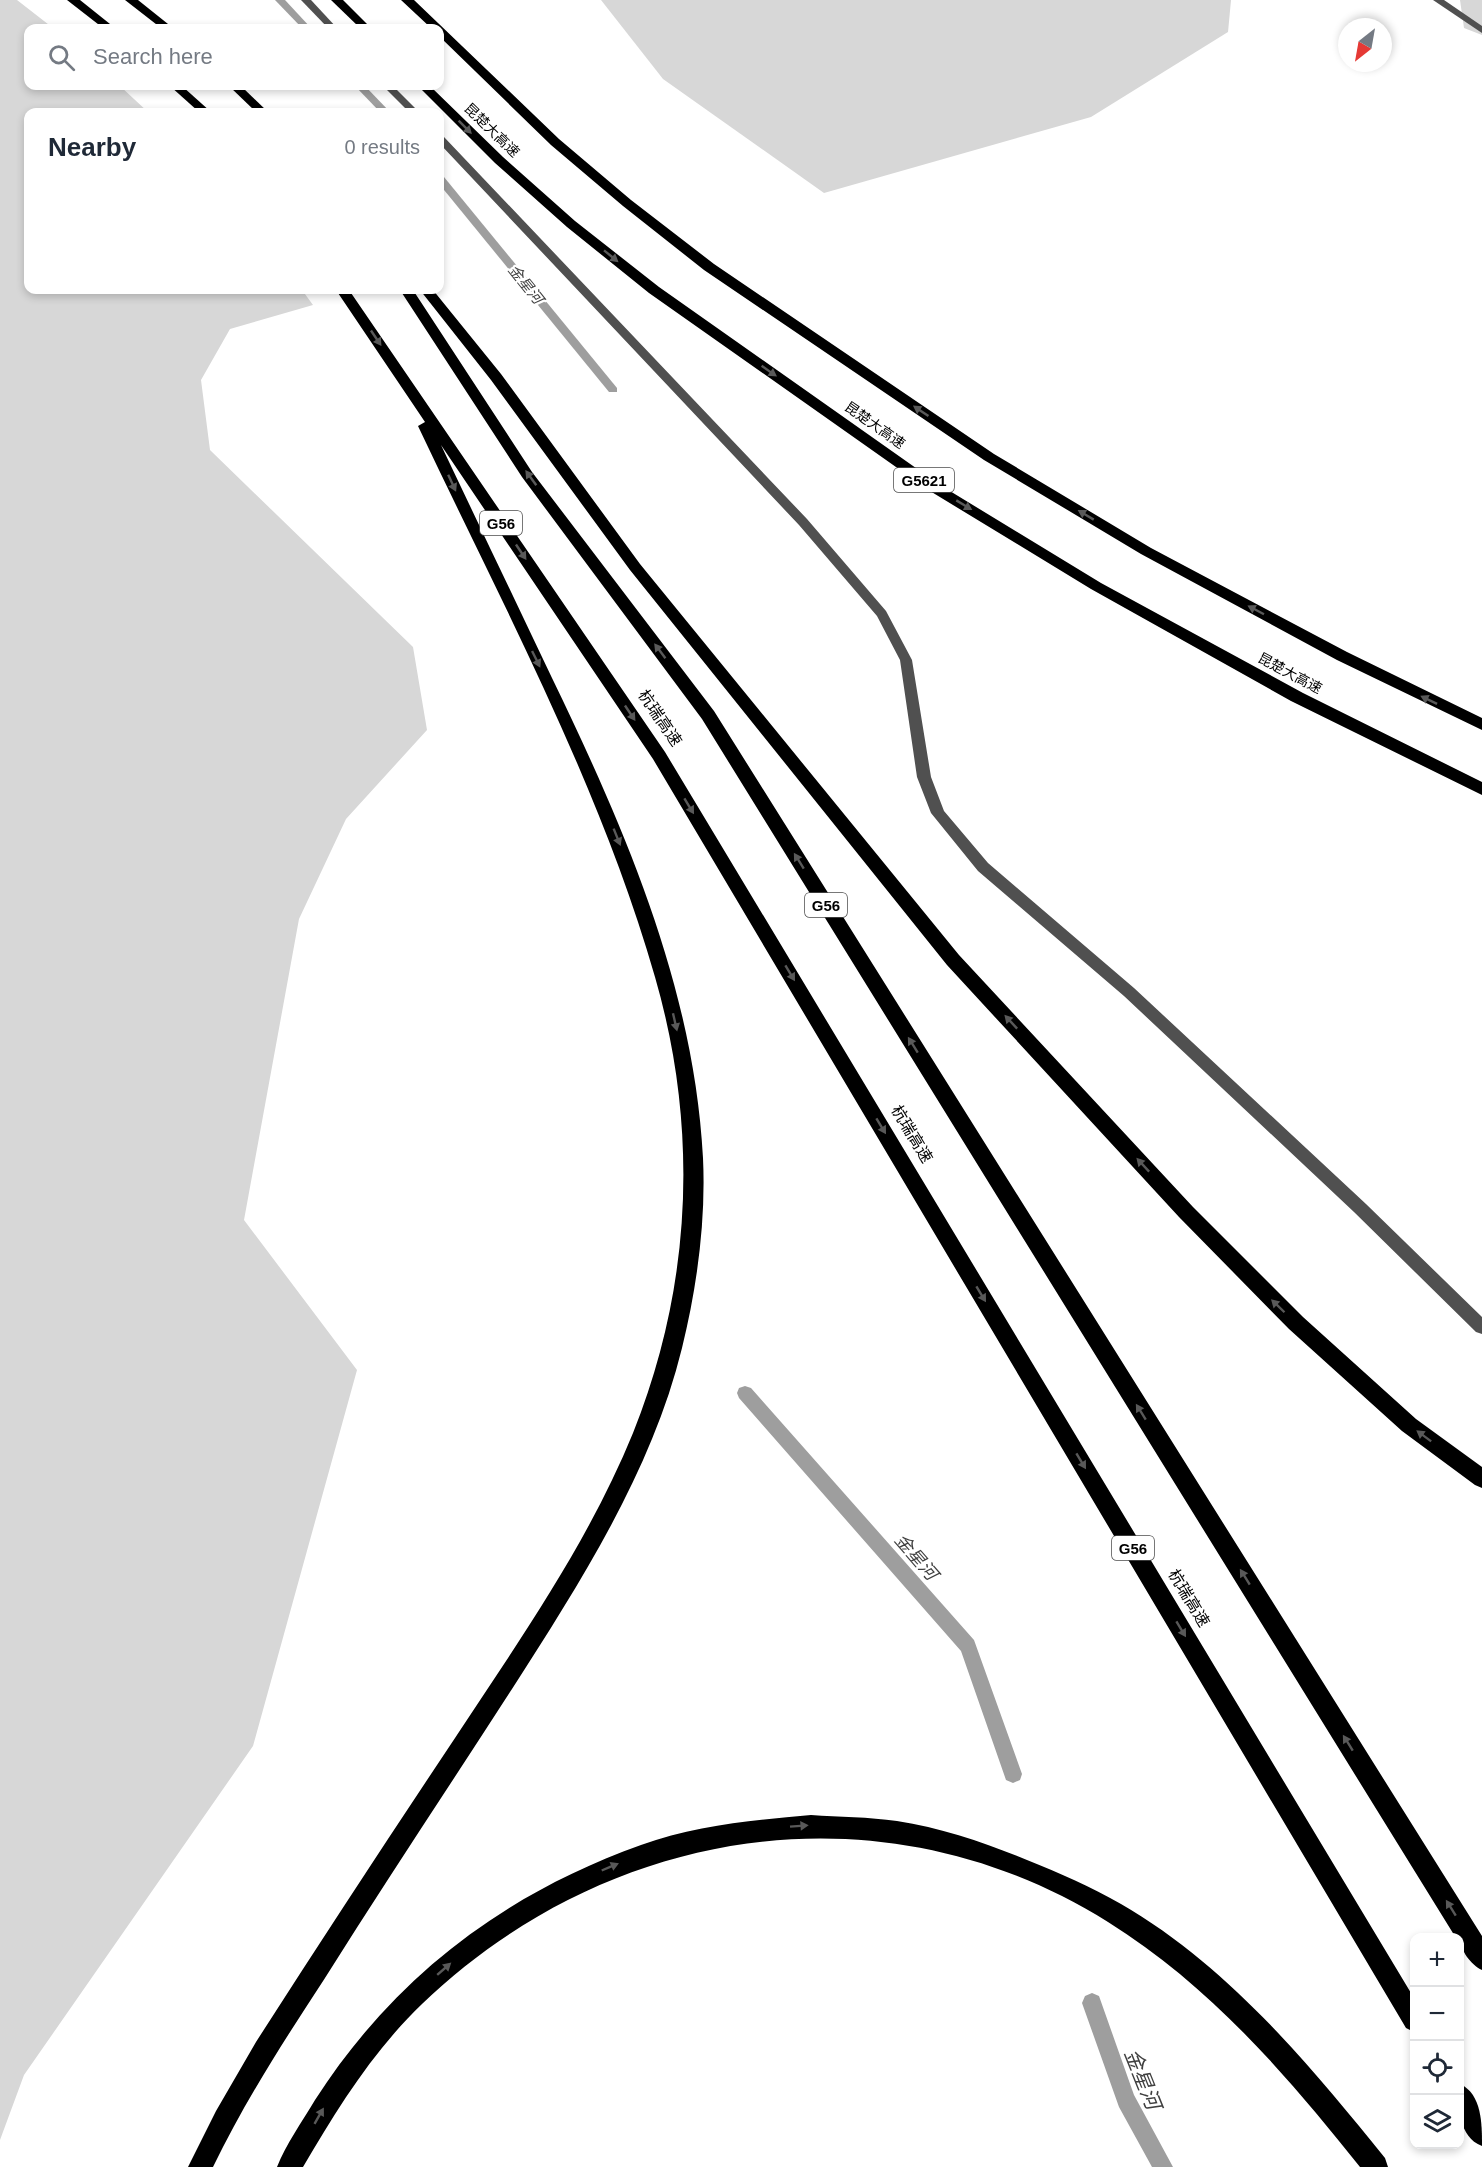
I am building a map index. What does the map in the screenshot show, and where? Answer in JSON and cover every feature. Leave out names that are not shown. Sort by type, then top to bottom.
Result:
[{"type":"highway","points":[[73,0],[105,24]]},
{"type":"highway","points":[[131,0],[162,24]]},
{"type":"highway","points":[[338,0],[362,24]]},
{"type":"highway","points":[[407,0],[432,24]]},
{"type":"highway","points":[[444,36],[555,142],[627,203],[709,267],[989,457],[1146,551],[1342,656],[1482,725]]},
{"type":"highway","points":[[181,90],[201,108]]},
{"type":"highway","points":[[239,90],[258,108]]},
{"type":"highway","name":"昆楚大高速","points":[[428,90],[499,160],[571,224],[654,290],[935,488],[1096,586],[1297,697],[1482,789]]},
{"type":"highway","name":"杭瑞高速","points":[[346,294],[659,756],[1410,2013]]},
{"type":"highway","name":"G56","points":[[410,294],[527,474],[708,715],[1482,1958]]},
{"type":"highway","points":[[430,294],[496,377],[635,567],[953,960],[1241,1269],[1351,1375],[1409,1425],[1476,1475]]},
{"type":"highway","points":[[200,2167],[216,2132],[288,2015],[514,1667],[594,1534],[626,1471],[652,1411],[672,1350],[686,1288],[690,1257],[694,1162],[689,1095],[677,1026],[659,955],[634,880],[599,793],[400,373]]},
{"type":"highway","points":[[289,2167],[326,2103],[375,2038],[422,1988],[464,1951],[517,1914],[573,1883],[612,1866],[690,1840],[751,1829],[814,1825],[877,1829],[941,1841],[1006,1860],[1071,1888],[1136,1928],[1202,1977],[1268,2039],[1335,2114],[1376,2167]]},
{"type":"highway","points":[[1464,2103],[1482,2134]]},
{"type":"street","points":[[306,0],[329,24]]},
{"type":"street","points":[[1438,0],[1482,30]]},
{"type":"street","points":[[392,90],[410,108]]},
{"type":"street","points":[[444,143],[803,522],[882,614],[906,660],[924,777],[938,813],[983,867],[1129,992],[1360,1208],[1482,1328]]},
{"type":"shaded area","points":[[0,0],[17,0],[48,24],[24,24],[24,90],[124,90],[144,108],[24,108],[24,294],[305,294],[313,305],[230,329],[201,380],[210,450],[413,647],[427,730],[346,819],[299,919],[244,1220],[357,1370],[253,1746],[24,2075],[0,2140]]},
{"type":"shaded area","points":[[601,0],[1231,0],[1228,32],[1091,117],[824,193],[663,79]]},
{"type":"shaded area","points":[[1460,0],[1482,0],[1482,35],[1464,28]]},
{"type":"waterway","name":"金星河","points":[[280,0],[303,24]]},
{"type":"waterway","name":"金星河","points":[[364,90],[381,108]]},
{"type":"waterway","name":"金星河","points":[[444,184],[613,390]]},
{"type":"waterway","name":"金星河","points":[[745,1393],[968,1646],[1013,1774]]},
{"type":"waterway","name":"金星河","points":[[1092,2003],[1126,2100],[1163,2167]]}]
